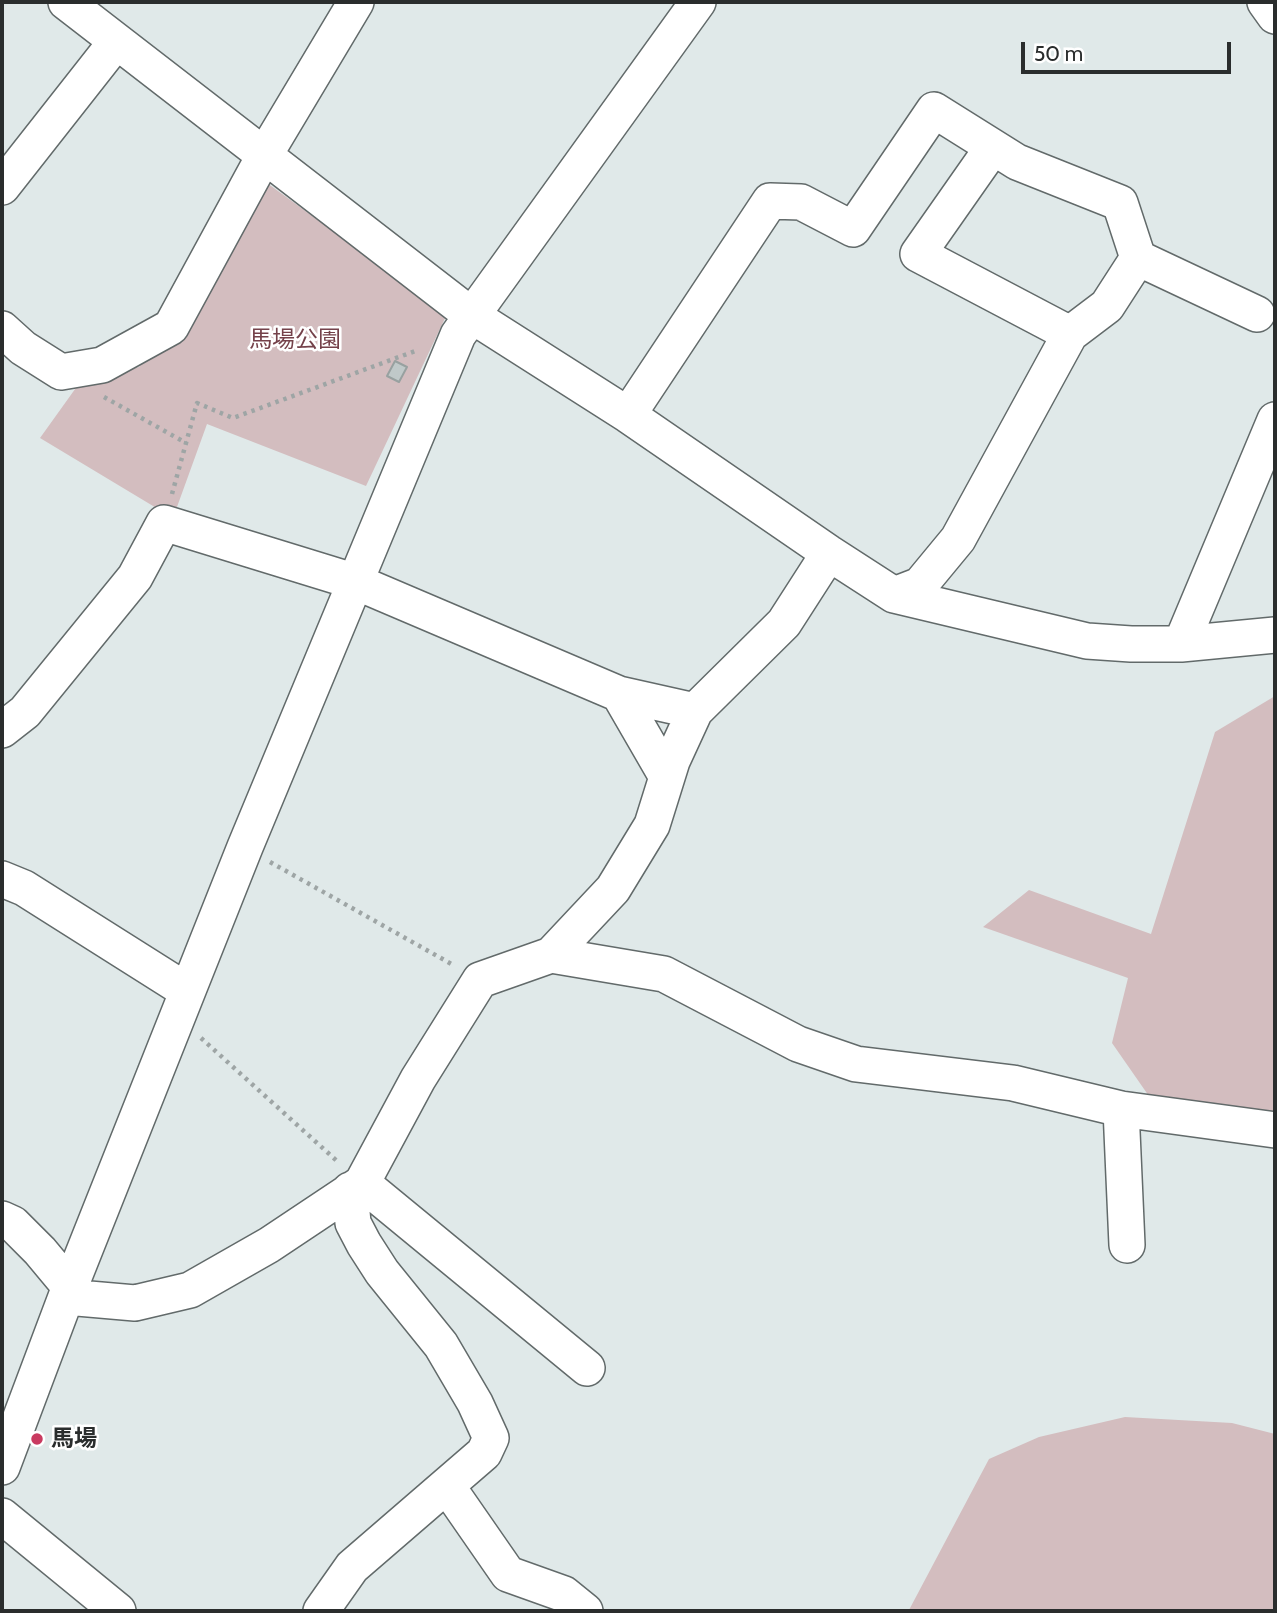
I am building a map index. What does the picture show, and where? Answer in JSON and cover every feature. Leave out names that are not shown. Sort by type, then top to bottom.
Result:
[{"type":"street","points":[[66,2],[264,156],[465,325],[628,415],[828,553],[894,595],[1087,641],[1181,644],[1275,635]]},
{"type":"street","points":[[2,329],[23,348],[61,372],[102,365],[170,327],[264,156],[356,2]]},
{"type":"street","points":[[2,1467],[68,1292],[245,847],[465,325],[698,2]]},
{"type":"street","points":[[1265,2],[1275,16]]},
{"type":"street","points":[[2,187],[116,42]]},
{"type":"street","points":[[628,415],[770,201],[801,202],[853,229],[934,110],[1017,162],[1120,203],[1138,258],[1257,314]]},
{"type":"street","points":[[993,147],[918,254],[1070,334]]},
{"type":"street","points":[[894,595],[919,585],[958,539],[1070,334],[1107,306],[1138,258]]},
{"type":"street","points":[[1181,644],[1275,420]]},
{"type":"street","points":[[2,730],[25,712],[135,577],[164,523],[356,582],[619,694],[695,711]]},
{"type":"street","points":[[321,1611],[352,1567],[484,1453],[491,1438],[475,1403],[441,1345],[382,1272],[364,1244],[353,1223],[356,1186],[480,980],[551,955],[613,889],[652,825],[667,777],[695,711],[784,623],[828,553]]},
{"type":"street","points":[[619,694],[667,777]]},
{"type":"street","points":[[2,879],[24,888],[182,1004]]},
{"type":"street","points":[[551,955],[664,974],[798,1044],[856,1065],[1013,1083],[1121,1108],[1275,1130]]},
{"type":"street","points":[[1121,1108],[1126,1245]]},
{"type":"street","points":[[2,1219],[13,1224],[40,1251],[68,1292],[135,1303],[190,1290],[269,1245],[356,1186]]},
{"type":"street","points":[[356,1186],[587,1368]]},
{"type":"street","points":[[447,1486],[508,1574],[564,1594],[585,1611]]},
{"type":"street","points":[[2,1516],[118,1611]]},
{"type":"path","points":[[164,523],[197,402],[233,418],[465,325]]},
{"type":"path","points":[[61,372],[186,443]]},
{"type":"path","points":[[245,847],[480,980]]},
{"type":"path","points":[[182,1004],[226,1063],[356,1186]]},
{"type":"green space","name":"馬場公園","points":[[267,183],[447,314],[366,486],[207,424],[173,518],[40,438],[83,378],[139,367],[171,326]]},
{"type":"green space","points":[[1275,696],[1275,1137],[1176,1135],[1112,1043],[1128,978],[983,927],[1029,890],[1151,934],[1215,732]]},
{"type":"green space","points":[[1125,1417],[1232,1423],[1275,1434],[1275,1611],[909,1610],[989,1459],[1039,1437]]},
{"type":"building","points":[[395,361],[407,367],[399,382],[387,376]]},
{"type":"place","name":"馬場","points":[[37,1439]]}]
